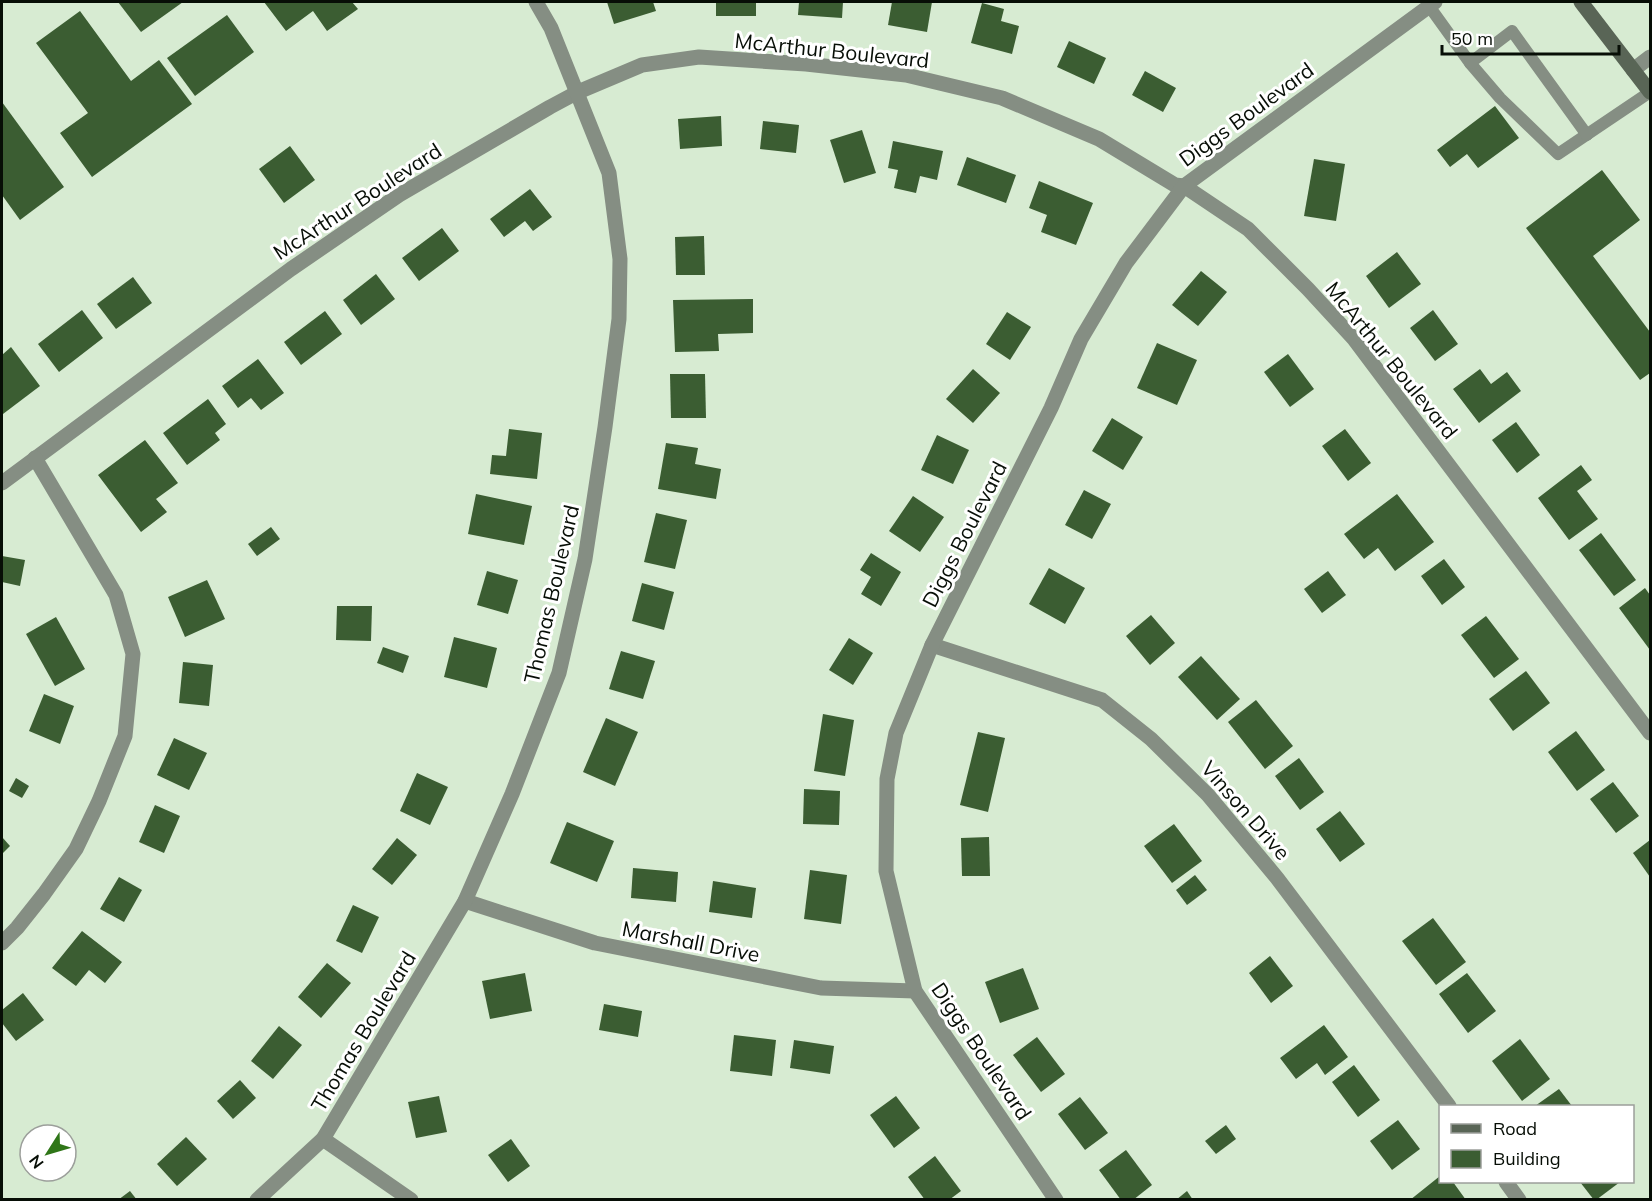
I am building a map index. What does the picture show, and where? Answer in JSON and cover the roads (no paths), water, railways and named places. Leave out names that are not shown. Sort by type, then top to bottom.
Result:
[{"type":"main road","points":[[1581,2],[1650,92]]},
{"type":"street","name":"Thomas Boulevard","points":[[257,1200],[323,1139],[465,902],[512,794],[559,673],[585,559],[605,427],[619,319],[620,259],[609,173],[551,28],[536,2]]},
{"type":"street","name":"Diggs Boulevard","points":[[1056,1200],[915,991],[886,871],[887,779],[896,733],[932,645],[1051,408],[1081,339],[1126,263],[1184,186],[1430,3]]},
{"type":"street","name":"McArthur Boulevard","points":[[2,483],[291,269],[399,195],[578,92],[642,66],[699,57],[806,64],[906,75],[1002,98],[1099,139],[1175,185],[1184,186],[1248,229],[1354,339],[1650,733]]},
{"type":"street","points":[[1634,70],[1650,57]]},
{"type":"street","points":[[2,943],[44,894],[76,849],[99,801],[124,736],[133,654],[116,595],[35,458]]},
{"type":"street","name":"Vinson Drive","points":[[932,645],[1102,700],[1151,739],[1208,795],[1277,878],[1447,1105]]},
{"type":"street","name":"Marshall Drive","points":[[465,902],[595,943],[821,988],[915,991]]},
{"type":"street","points":[[323,1139],[411,1200]]},
{"type":"street","points":[[1507,1183],[1519,1200]]},
{"type":"lane","points":[[1430,3],[1470,63],[1500,98],[1558,154],[1650,92]]},
{"type":"lane","points":[[1470,63],[1512,31],[1587,135]]}]
